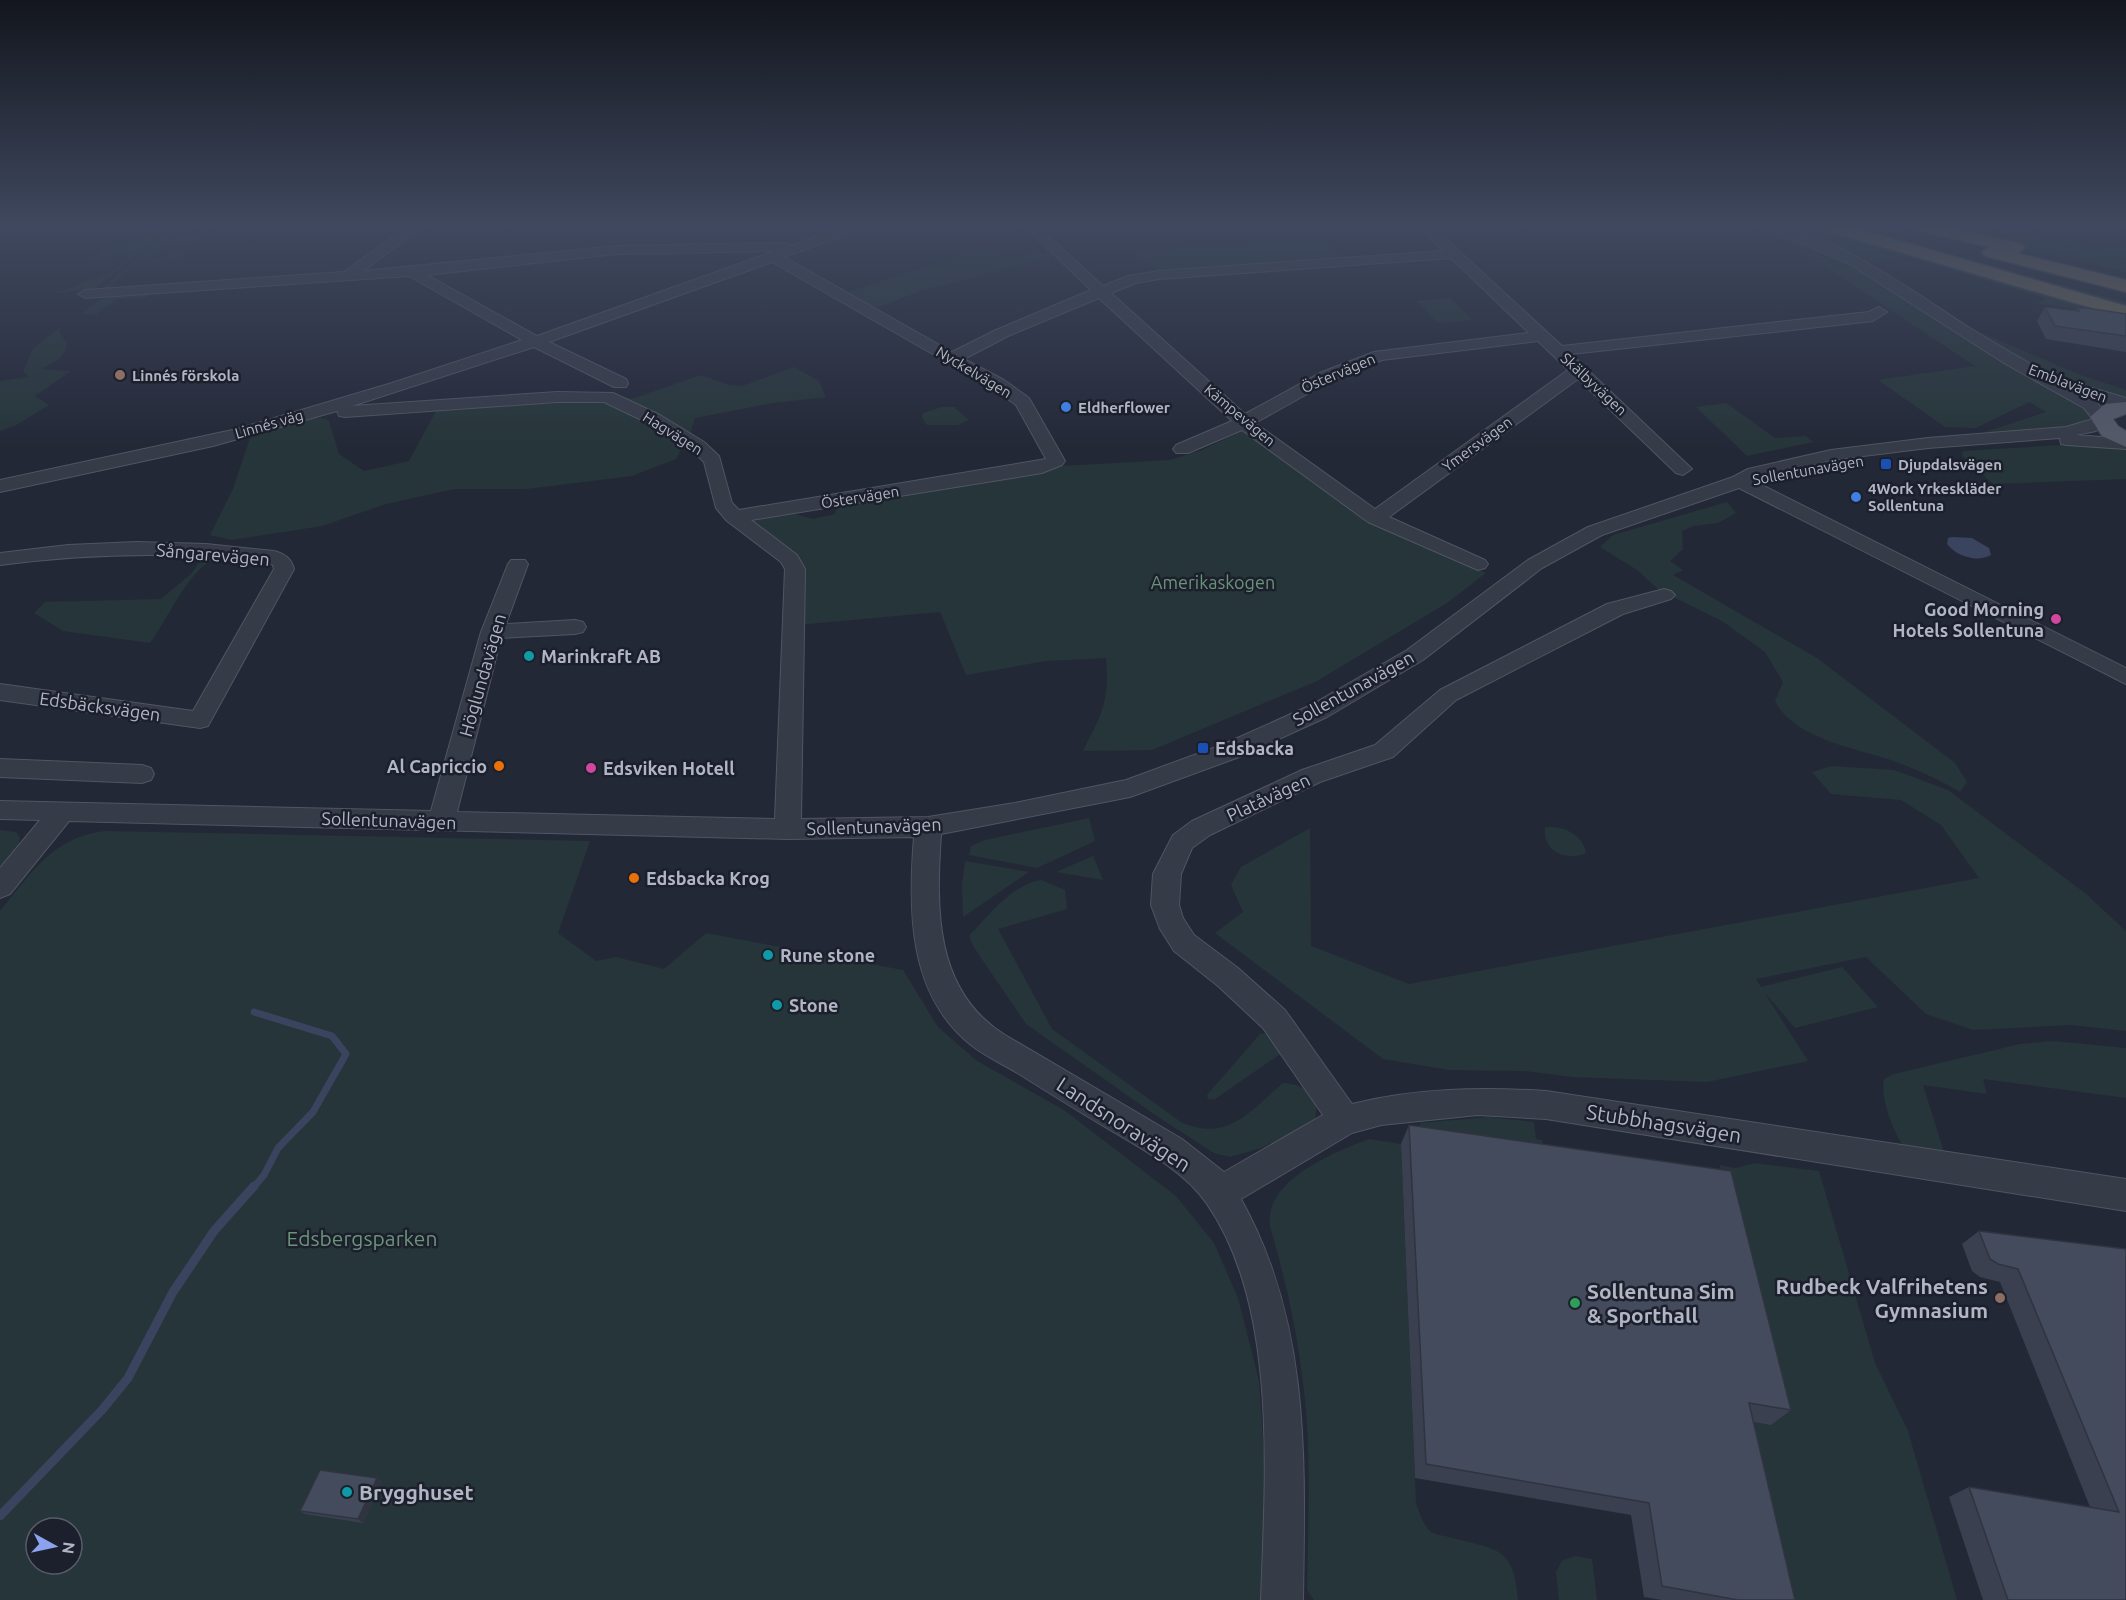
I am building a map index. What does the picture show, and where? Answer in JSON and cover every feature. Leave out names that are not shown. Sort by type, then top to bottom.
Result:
[{"type":"highway","points":[[2087,301],[2126,312]]},
{"type":"main road","points":[[2126,406],[2113,409],[2102,419],[2110,431],[2126,442]]},
{"type":"street","points":[[462,301],[532,340],[620,382]]},
{"type":"street","name":"Linnés väg","points":[[0,486],[241,434],[646,301]]},
{"type":"street","name":"Nyckelvägen","points":[[846,301],[998,384],[1023,402],[1056,461]]},
{"type":"street","points":[[952,359],[1002,333],[1080,301]]},
{"type":"street","name":"Kämpevägen","points":[[1113,301],[1244,422],[1375,518],[1478,564]]},
{"type":"street","name":"Skälbyvägen","points":[[1505,301],[1683,469]]},
{"type":"street","name":"Emblavägen","points":[[1917,301],[2010,360],[2090,404],[2102,419]]},
{"type":"street","points":[[1559,351],[1873,316],[1879,312]]},
{"type":"street","name":"Östervägen","points":[[1182,449],[1244,422],[1303,387],[1380,355],[1542,336]]},
{"type":"street","name":"Emblavägen","points":[[2010,360],[2055,380],[2126,406]]},
{"type":"street","name":"Ymersvägen","points":[[1375,518],[1579,370]]},
{"type":"street","name":"Hagvägen","points":[[303,415],[557,397],[608,397],[654,419],[698,446],[713,460],[723,504],[734,517],[789,559],[795,569],[788,829]]},
{"type":"street","name":"Sollentunavägen","points":[[1740,482],[1755,473],[1831,455],[1919,444],[2067,432],[2090,427],[2102,419]]},
{"type":"street","name":"Sollentunavägen","points":[[0,810],[788,829],[928,827],[1015,812],[1131,788],[1233,750],[1319,711],[1414,655],[1535,564],[1595,531],[1740,482],[1918,451],[2085,439],[2126,442]]},
{"type":"street","name":"Östervägen","points":[[734,517],[1042,467],[1056,461]]},
{"type":"street","points":[[1740,482],[2126,677]]},
{"type":"street","name":"Sångarevägen","points":[[0,559],[86,550],[150,549],[257,555],[274,557],[282,562],[284,569],[200,720]]},
{"type":"street","name":"Höglundavägen","points":[[441,822],[492,632],[518,564]]},
{"type":"street","name":"Platåvägen","points":[[1345,1120],[1274,1019],[1228,977],[1184,943],[1170,921],[1164,890],[1167,874],[1182,842],[1201,828],[1311,776],[1384,751],[1448,695],[1615,609],[1664,595]]},
{"type":"street","points":[[492,632],[575,627]]},
{"type":"street","name":"Edsbäcksvägen","points":[[0,692],[200,720]]},
{"type":"street","points":[[0,768],[142,774]]},
{"type":"street","points":[[0,887],[63,811]]},
{"type":"street","name":"Landsnoravägen","points":[[928,827],[924,903],[930,950],[950,998],[976,1032],[1157,1142],[1195,1170],[1220,1193],[1244,1239],[1262,1283],[1278,1363],[1284,1486],[1282,1600]]},
{"type":"street","name":"Stubbhagsvägen","points":[[1220,1193],[1345,1120],[1381,1111],[1478,1101],[1546,1105],[2126,1195]]},
{"type":"green space","points":[[99,301],[115,301],[96,315],[81,314],[91,306]]},
{"type":"green space","points":[[858,301],[895,301],[872,309]]},
{"type":"green space","points":[[1416,301],[1453,301],[1473,320],[1438,323]]},
{"type":"green space","points":[[1876,301],[1910,301],[2074,398],[2093,414],[2071,427],[2057,430],[1985,432],[2046,412],[2029,402],[1976,428],[1945,427],[1878,380],[1975,366]]},
{"type":"green space","points":[[2042,301],[2077,301],[2126,315],[2038,304]]},
{"type":"green space","points":[[2100,301],[2126,302],[2126,308]]},
{"type":"green space","points":[[60,327],[60,333],[67,343],[66,349],[59,359],[43,369],[71,371],[35,396],[49,405],[16,425],[0,431],[0,381],[29,377],[23,371],[33,349]]},
{"type":"green space","points":[[1977,331],[2078,374],[2126,390],[2126,399],[2066,380],[2013,353]]},
{"type":"green space","points":[[794,367],[819,381],[826,397],[773,403],[695,418],[690,434],[676,459],[632,476],[527,489],[455,489],[386,504],[322,526],[232,540],[210,535],[233,489],[251,435],[290,421],[321,418],[329,421],[339,454],[364,471],[409,461],[437,409],[635,398],[701,375],[729,385],[742,386]]},
{"type":"green space","points":[[1726,403],[1775,438],[1806,436],[1813,442],[1747,456],[1696,407]]},
{"type":"green space","points":[[942,407],[954,407],[969,420],[958,425],[927,425],[922,418],[923,413]]},
{"type":"green space","name":"Amerikaskogen","points":[[1245,430],[1316,485],[1356,510],[1486,573],[1447,603],[1317,681],[1152,750],[1083,751],[1103,707],[1107,685],[1106,658],[1046,661],[966,675],[940,612],[797,625],[799,563],[746,519],[788,512],[813,519],[835,514],[838,505],[1061,466],[1170,460],[1202,450]]},
{"type":"green space","points":[[2062,445],[2113,446],[2126,450],[2126,479],[1993,484],[1962,456],[1963,451]]},
{"type":"green space","points":[[1727,502],[1736,513],[1718,523],[1694,526],[1682,531],[1683,549],[1670,561],[1683,570],[1673,575],[1817,658],[1955,763],[1967,782],[1960,792],[1916,770],[1825,739],[1795,724],[1775,701],[1783,682],[1765,652],[1722,621],[1659,590],[1637,570],[1600,547],[1613,535]]},
{"type":"green space","points":[[200,554],[220,556],[209,562],[189,582],[150,643],[63,631],[34,613],[45,602],[161,599],[191,574],[202,558]]},
{"type":"green space","points":[[1832,766],[1894,770],[1948,790],[2085,893],[2126,931],[2126,1031],[2071,1025],[1973,1030],[1926,1014],[1866,957],[1756,979],[1761,987],[1842,967],[1878,1007],[1795,1028],[1764,992],[1808,1061],[1707,1082],[1572,1077],[1526,1071],[1449,1070],[1383,1059],[1215,933],[1243,912],[1231,885],[1241,867],[1310,828],[1311,946],[1409,984],[1979,878],[1941,825],[1901,800],[1831,794],[1812,772]]},
{"type":"green space","points":[[1089,818],[1095,841],[1037,868],[969,855],[971,846],[985,840]]},
{"type":"green space","points":[[1545,827],[1571,832],[1580,840],[1586,853],[1571,856],[1557,852],[1547,842]]},
{"type":"green space","points":[[0,830],[16,832],[20,838],[18,847],[0,870]]},
{"type":"green space","name":"Edsbergsparken","points":[[105,831],[590,841],[558,933],[596,961],[616,957],[664,969],[706,933],[903,970],[938,1027],[977,1061],[1064,1110],[1176,1196],[1214,1243],[1238,1298],[1259,1381],[1267,1498],[1265,1600],[0,1600],[0,911],[44,859],[71,841]]},
{"type":"green space","points":[[1093,856],[1103,880],[1056,872]]},
{"type":"green space","points":[[965,861],[1029,872],[963,917],[962,886]]},
{"type":"green space","points":[[1041,880],[1065,890],[1067,909],[998,929],[1052,1029],[1181,1122],[1198,1128],[1212,1129],[1225,1126],[1249,1113],[1283,1083],[1300,1086],[1311,1094],[1316,1105],[1314,1122],[1261,1148],[1230,1157],[1214,1153],[1158,1117],[1026,1024],[973,946],[969,936],[1010,894]]},
{"type":"green space","points":[[1270,1033],[1282,1053],[1215,1099],[1208,1099],[1207,1095],[1260,1034]]},
{"type":"green space","points":[[2052,1041],[2126,1048],[2126,1098],[1983,1079],[1987,1094],[1923,1085],[1944,1152],[1904,1148],[1888,1114],[1884,1096],[1884,1079],[1894,1074],[2020,1044]]},
{"type":"green space","points":[[1489,1117],[1534,1122],[1536,1139],[1542,1140],[1545,1157],[1420,1130],[1420,1123]]},
{"type":"green space","points":[[1369,1139],[1401,1144],[1416,1503],[1431,1532],[1482,1545],[1508,1560],[1516,1583],[1518,1600],[1314,1600],[1307,1590],[1309,1486],[1306,1409],[1294,1323],[1270,1226],[1271,1210],[1278,1195],[1304,1170]]},
{"type":"green space","points":[[1754,1163],[1819,1171],[1875,1363],[1908,1431],[1957,1600],[1770,1600],[1720,1165],[1736,1168]]},
{"type":"green space","points":[[1575,1556],[1592,1559],[1597,1600],[1559,1600],[1556,1572],[1562,1561]]},
{"type":"water","points":[[1948,538],[1972,538],[1989,548],[1991,555],[1973,558],[1961,555],[1947,544]]},
{"type":"building","points":[[2045,307],[2079,311],[2077,308],[2087,308],[2126,314],[2126,336],[2055,326]]},
{"type":"building","name":"Sollentuna Sim & Sporthall","points":[[1409,1125],[1731,1171],[1791,1410],[1749,1403],[1795,1600],[1738,1600],[1662,1586],[1649,1503],[1426,1464]]},
{"type":"building","name":"Rudbeck Valfrihetens Gymnasium","points":[[1979,1231],[2126,1249],[2126,1600],[2008,1600],[1969,1487],[2119,1512],[2018,1269],[1998,1264],[1990,1259]]},
{"type":"building","name":"Brygghuset","points":[[320,1470],[377,1478],[358,1519],[300,1511]]},
{"type":"waterway","points":[[253,1188],[264,1175],[278,1148],[313,1112],[346,1054],[332,1036],[254,1012]]},
{"type":"waterway","points":[[0,1516],[102,1410],[128,1378],[173,1292],[214,1231],[254,1186]]},
{"type":"place","name":"Linnés förskola","points":[[120,375]]},
{"type":"place","name":"Eldherflower","points":[[1066,407]]},
{"type":"place","name":"Djupdalsvägen","points":[[1886,464]]},
{"type":"place","name":"4Work Yrkeskläder Sollentuna","points":[[1856,497]]},
{"type":"place","name":"Good Morning Hotels Sollentuna","points":[[2056,619]]},
{"type":"place","name":"Marinkraft AB","points":[[529,656]]},
{"type":"place","name":"Edsbacka","points":[[1203,748]]},
{"type":"place","name":"Al Capriccio","points":[[499,766]]},
{"type":"place","name":"Edsviken Hotell","points":[[591,768]]},
{"type":"place","name":"Edsbacka Krog","points":[[634,878]]},
{"type":"place","name":"Rune stone","points":[[768,955]]},
{"type":"place","name":"Stone","points":[[777,1005]]},
{"type":"place","name":"Rudbeck Valfrihetens Gymnasium","points":[[2000,1298]]},
{"type":"place","name":"Sollentuna Sim & Sporthall","points":[[1575,1303]]},
{"type":"place","name":"Brygghuset","points":[[347,1492]]}]
